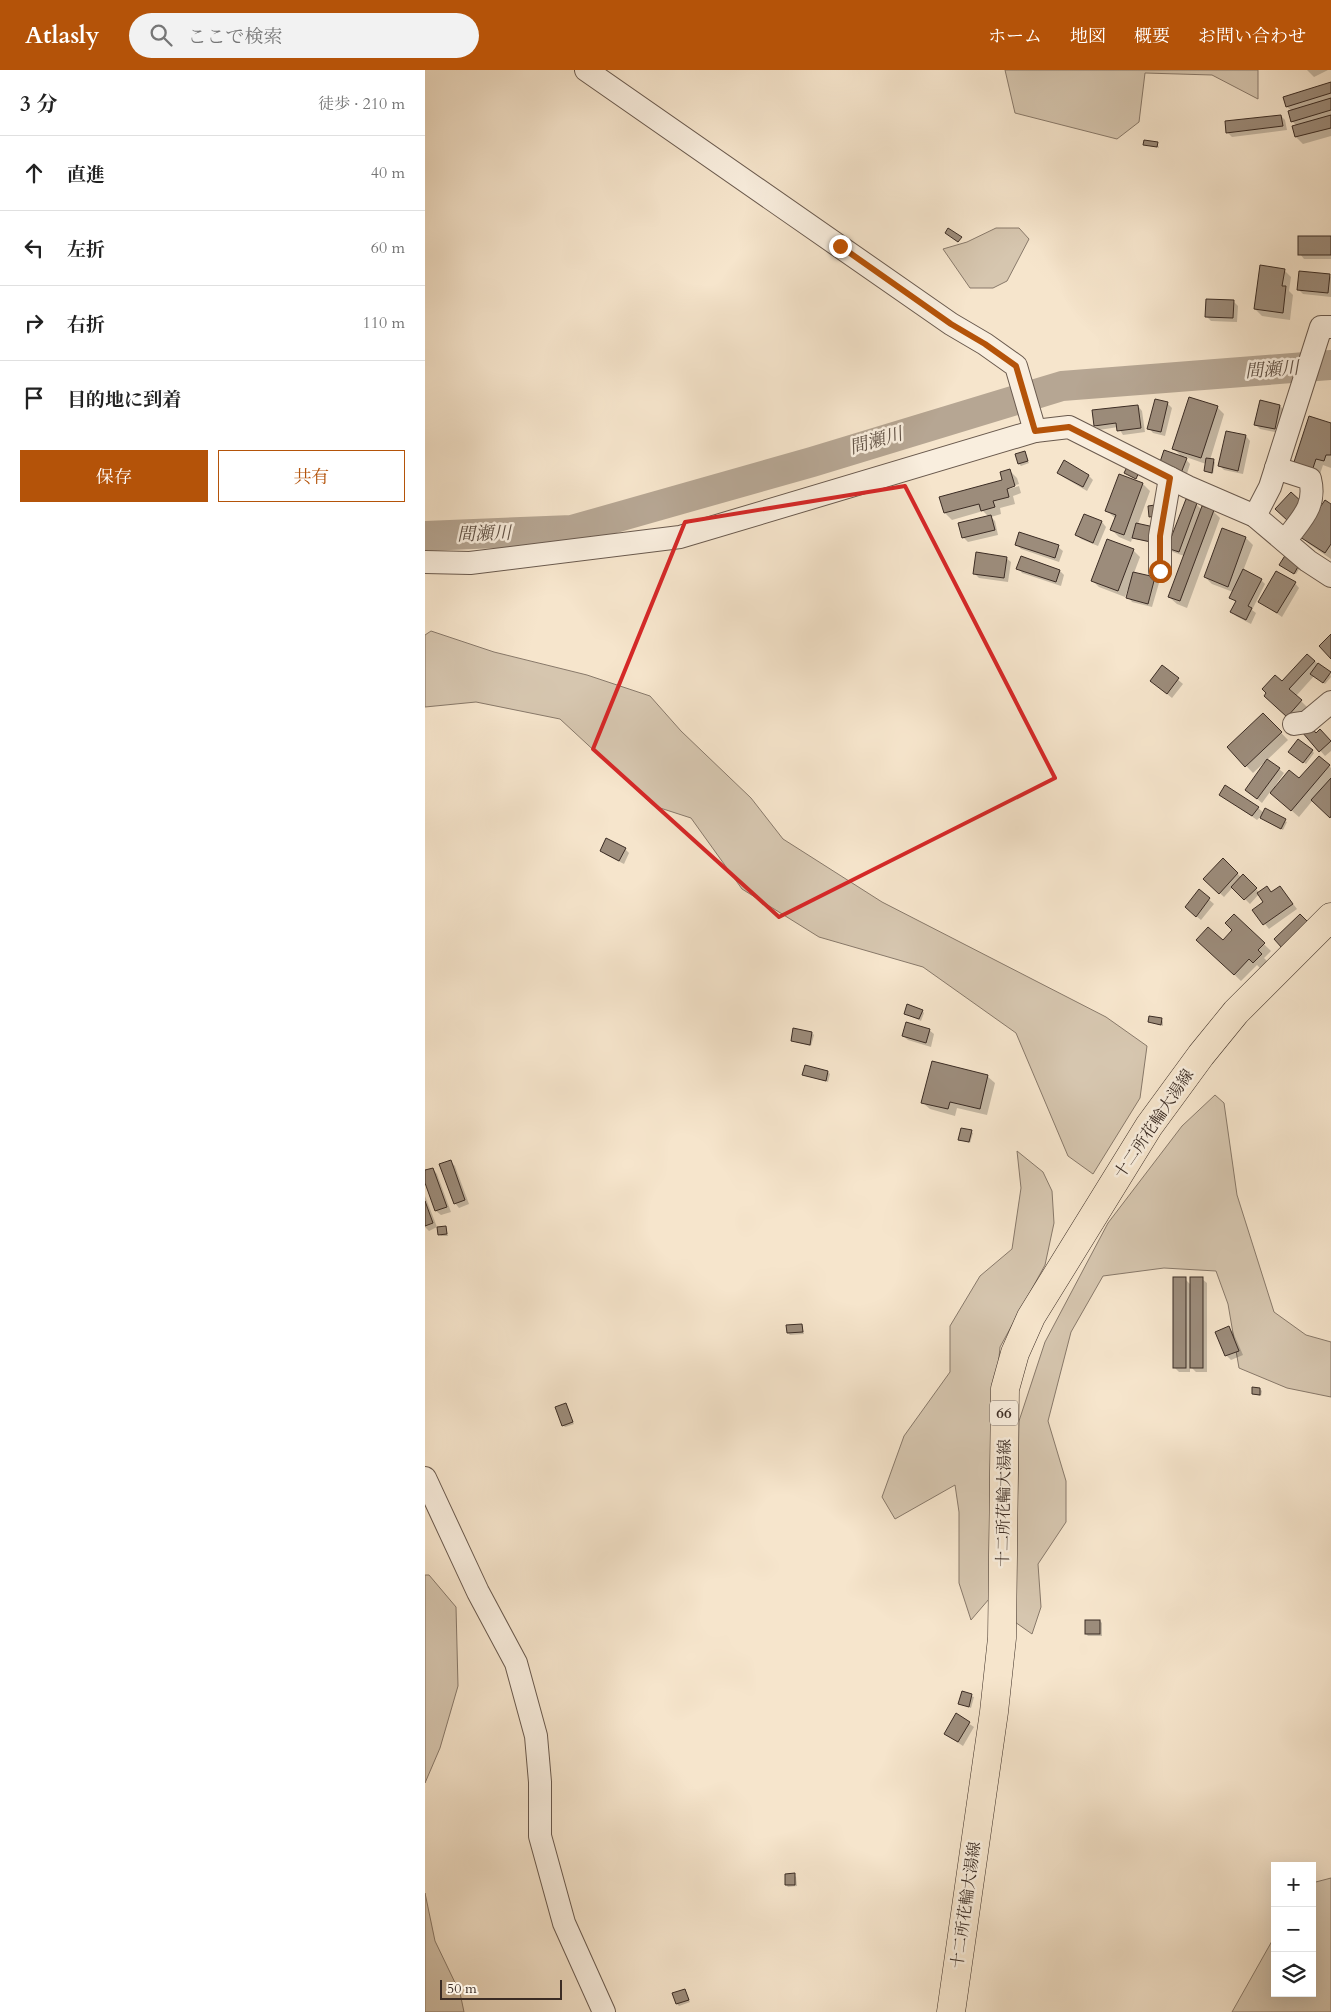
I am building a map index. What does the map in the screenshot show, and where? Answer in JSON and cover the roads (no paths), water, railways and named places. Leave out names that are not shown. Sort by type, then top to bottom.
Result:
[{"type":"main road","name":"十二所花輪大湯線","points":[[951,2012],[994,1712],[1002,1638],[1005,1389],[1015,1353],[1031,1317],[1149,1126],[1201,1055],[1236,1012],[1331,917]]},
{"type":"street","points":[[586,70],[951,324],[985,344],[1016,366],[1033,425]]},
{"type":"street","points":[[1255,516],[1270,487],[1300,391],[1326,327]]},
{"type":"street","points":[[425,562],[470,563],[680,537],[1033,425],[1069,427],[1170,478],[1255,516],[1308,561],[1331,576]]},
{"type":"street","points":[[1276,468],[1310,479],[1313,490],[1311,505],[1285,541]]},
{"type":"street","points":[[1160,571],[1160,536],[1170,478]]},
{"type":"street","points":[[1294,724],[1307,722],[1331,702]]},
{"type":"street","points":[[425,1478],[477,1592],[516,1663],[536,1736],[540,1782],[540,1836],[564,1923],[604,2012]]},
{"type":"waterway","name":"間瀬川","points":[[425,536],[572,530],[812,462],[1062,386],[1331,365]]}]
